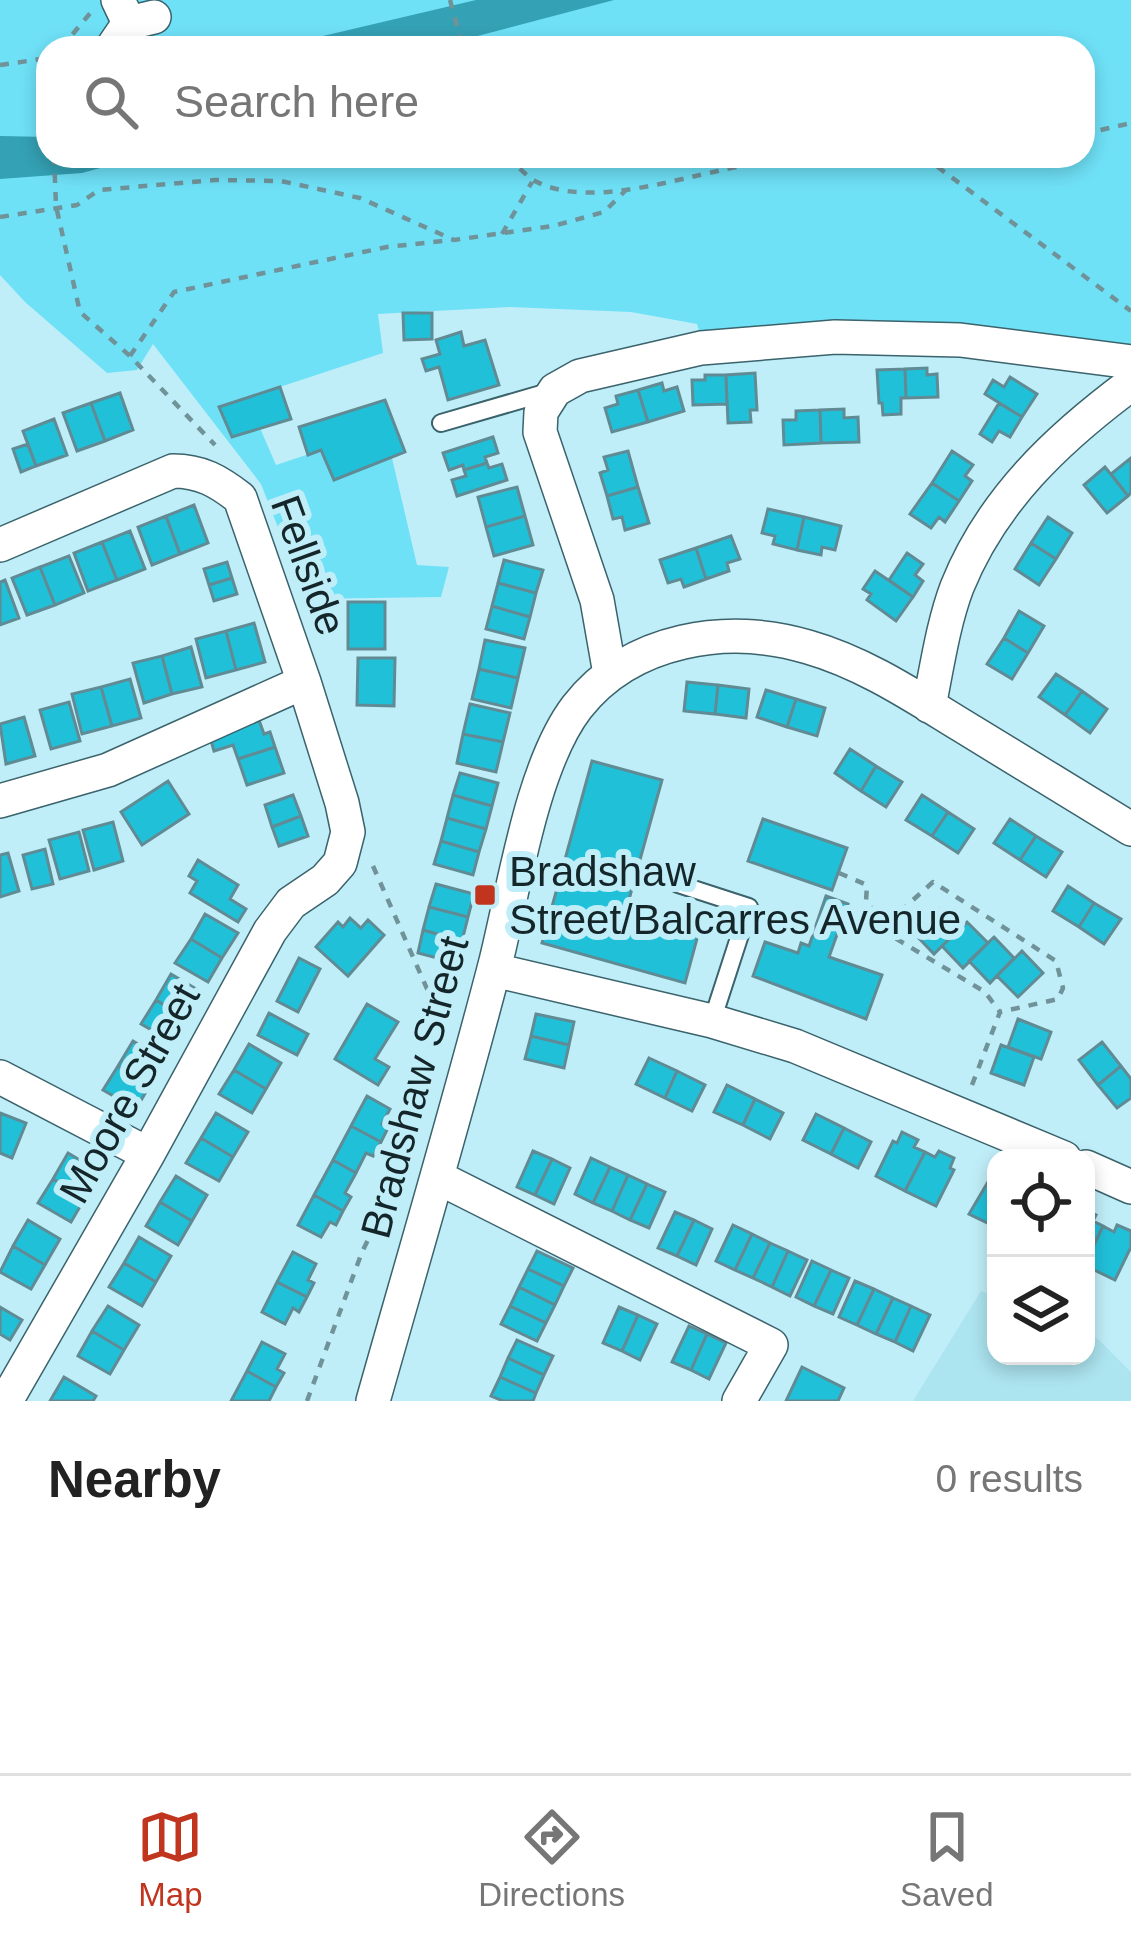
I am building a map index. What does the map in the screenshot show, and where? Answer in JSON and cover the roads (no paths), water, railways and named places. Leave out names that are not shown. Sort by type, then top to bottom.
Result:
[{"type":"street","points":[[1131,362],[961,340],[835,337],[701,348],[580,376],[555,390],[541,412],[540,432],[598,600],[610,674],[647,653],[697,637],[734,635],[804,646],[860,665],[1131,829]]},
{"type":"street","points":[[929,706],[955,592],[978,540],[1043,456],[1131,384]]},
{"type":"street","name":"Fellside","points":[[0,545],[173,470],[217,480],[240,498],[342,803],[346,844]]},
{"type":"street","name":"Bradshaw Street","points":[[373,1401],[494,970],[540,783],[577,707],[610,674]]},
{"type":"street","points":[[0,801],[108,770],[304,682]]},
{"type":"street","name":"Moore Street","points":[[6,1401],[270,931],[291,903],[325,880],[340,863],[346,844]]},
{"type":"street","points":[[494,970],[712,1021],[795,1046],[1044,1149]]},
{"type":"street","points":[[0,1077],[148,1154]]},
{"type":"street","points":[[1095,1172],[1131,1187]]},
{"type":"street","points":[[437,1178],[771,1345],[739,1401]]},
{"type":"lane","points":[[440,423],[555,390]]},
{"type":"lane","points":[[678,884],[749,907],[712,1021]]},
{"type":"place","name":"Bradshaw Street/Balcarres Avenue","points":[[485,895]]}]
